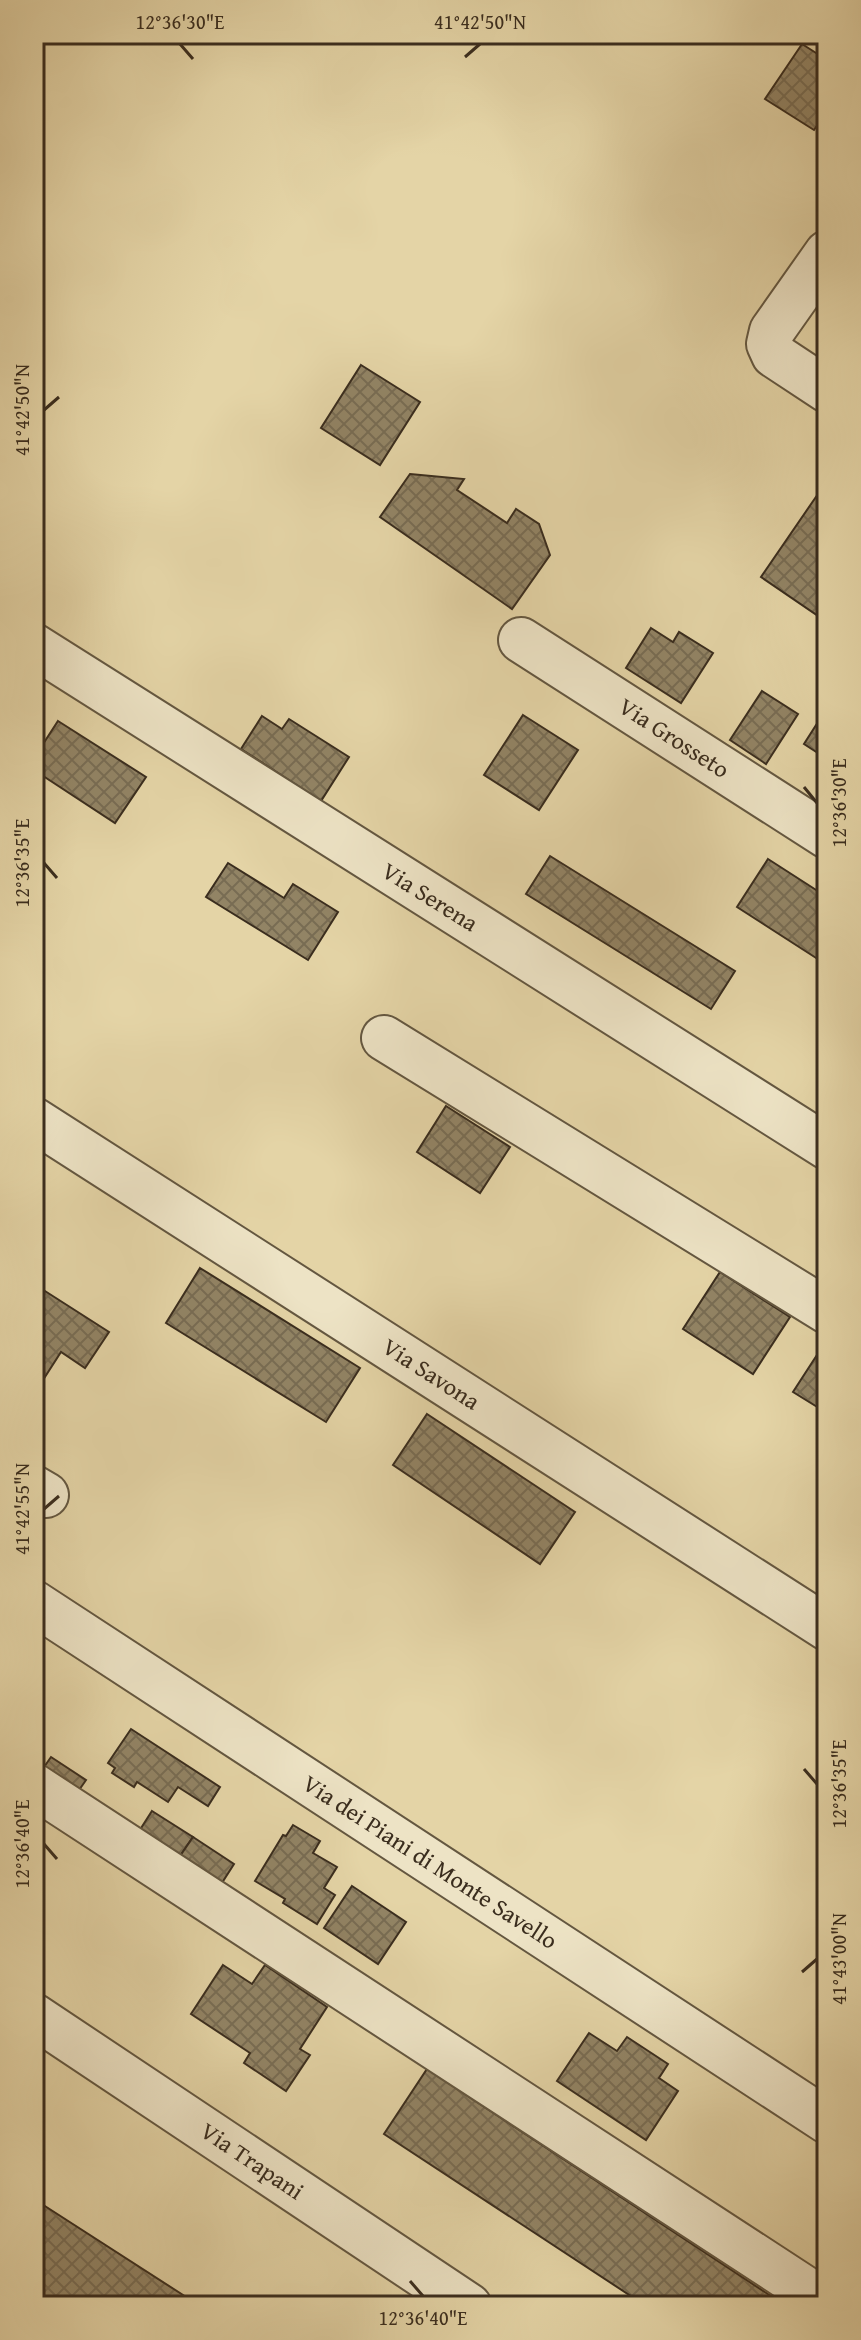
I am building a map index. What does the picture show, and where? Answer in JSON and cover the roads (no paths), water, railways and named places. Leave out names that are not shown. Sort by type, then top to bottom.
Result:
[{"type":"street","points":[[827,253],[772,331],[769,344],[774,355],[827,390]]},
{"type":"street","name":"Via Grosseto","points":[[521,640],[827,836]]},
{"type":"street","name":"Via Serena","points":[[34,646],[827,1147]]},
{"type":"street","points":[[384,1038],[827,1311]]},
{"type":"street","name":"Via Savona","points":[[34,1120],[827,1628]]},
{"type":"street","name":"Via dei Piani di Monte Savello","points":[[34,1603],[827,2121]]},
{"type":"street","points":[[34,1786],[827,2303]]},
{"type":"street","name":"Via Trapani","points":[[34,2016],[469,2306]]}]
